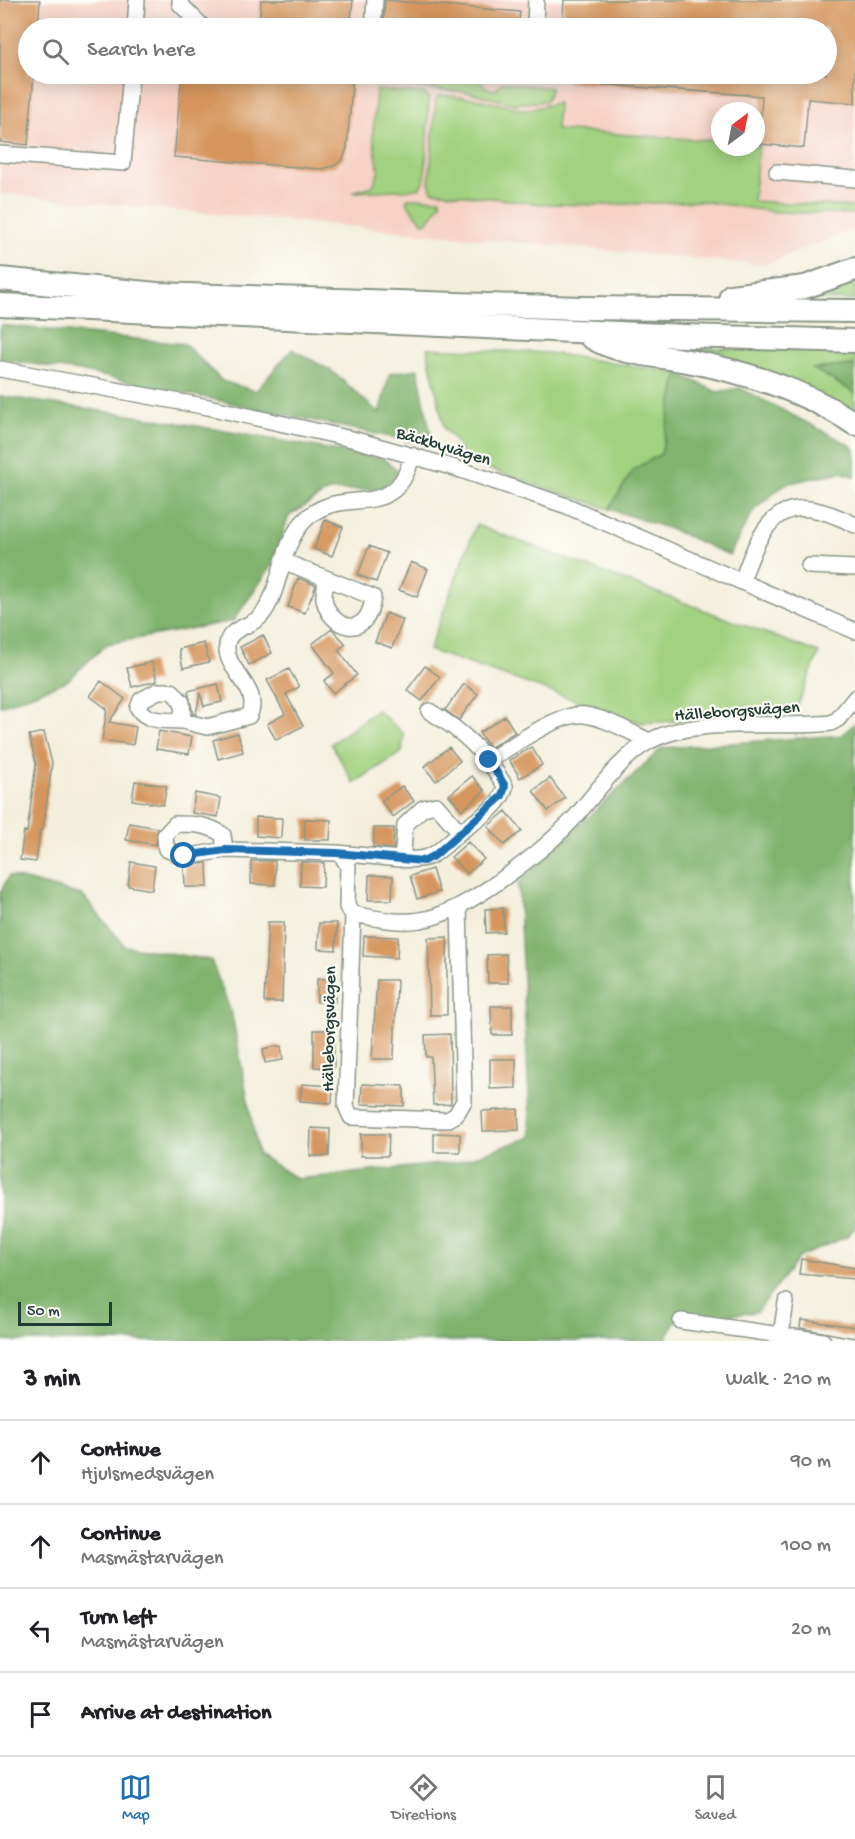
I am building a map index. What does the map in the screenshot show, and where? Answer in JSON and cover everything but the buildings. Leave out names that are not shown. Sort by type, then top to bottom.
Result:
[{"type":"highway","points":[[675,309],[717,298],[805,287],[855,269]]},
{"type":"highway","points":[[0,279],[157,294],[581,309],[855,311]]},
{"type":"highway","points":[[0,305],[583,332],[855,341]]},
{"type":"highway","points":[[583,332],[607,347],[693,362],[756,378],[794,391],[855,424]]},
{"type":"street","points":[[136,18],[137,0]]},
{"type":"street","points":[[180,0],[180,4],[191,18]]},
{"type":"street","points":[[374,18],[375,0]]},
{"type":"street","points":[[535,18],[536,0]]},
{"type":"street","points":[[0,154],[123,163],[130,84]]},
{"type":"street","points":[[777,172],[855,179]]},
{"type":"street","name":"Bäckbyvägen","points":[[0,369],[197,404],[412,455],[567,506],[855,631]]},
{"type":"street","points":[[183,721],[207,727],[249,716],[252,699],[226,647],[232,633],[255,621],[266,609],[294,533],[305,519],[334,503],[386,496],[400,486],[408,471],[412,455]]},
{"type":"street","points":[[742,581],[758,539],[767,524],[783,511],[815,508],[855,525]]},
{"type":"street","points":[[283,561],[327,579]]},
{"type":"street","points":[[809,566],[855,568]]},
{"type":"street","name":"Hälleborgsvägen","points":[[459,908],[464,1101],[456,1115],[447,1120],[356,1119],[348,1114],[349,963],[352,914],[391,921],[418,921],[459,908],[534,854],[574,817],[635,752],[649,741],[686,730],[831,723],[838,719],[855,698]]},
{"type":"street","points":[[225,850],[337,853],[342,856],[419,861],[429,859],[499,800],[505,786],[489,760],[465,734],[429,711]]},
{"type":"street","points":[[489,760],[547,726],[578,715],[605,722],[649,741]]},
{"type":"street","points":[[400,859],[403,851],[405,825],[430,805],[442,809],[460,832]]},
{"type":"street","points":[[342,856],[348,866],[347,907],[352,914]]},
{"type":"street","points":[[781,1335],[786,1302]]},
{"type":"street","points":[[681,1322],[823,1341]]},
{"type":"shaded area","points":[[0,0],[855,0],[855,229],[763,265],[0,194]]},
{"type":"green space","points":[[373,84],[483,84],[487,88],[496,90],[500,84],[518,84],[551,88],[546,101],[514,104],[469,92]]},
{"type":"green space","points":[[376,90],[423,93],[429,98],[425,178],[419,189],[352,192],[373,186],[379,171],[373,136]]},
{"type":"green space","points":[[441,95],[473,98],[525,110],[558,103],[556,130],[711,140],[711,156],[758,156],[753,201],[855,207],[855,214],[775,212],[701,201],[604,205],[543,204],[432,191],[429,183],[436,98]]},
{"type":"green space","points":[[408,198],[440,199],[441,203],[427,222],[423,223],[406,202]]},
{"type":"green space","points":[[855,278],[855,300],[796,299]]},
{"type":"green space","points":[[0,325],[185,344],[222,381],[256,391],[292,349],[332,371],[379,413],[390,373],[418,369],[433,446],[79,371],[0,359]]},
{"type":"green space","points":[[427,348],[550,353],[678,373],[661,454],[634,469],[609,509],[465,461],[456,442],[444,428]]},
{"type":"green space","points":[[674,348],[855,350],[855,365],[814,369],[855,393],[855,417]]},
{"type":"green space","points":[[855,365],[855,393],[813,369]]},
{"type":"green space","points":[[678,373],[717,392],[740,388],[850,445],[855,449],[855,477],[841,472],[785,484],[754,510],[729,555],[673,530],[609,509],[634,469],[661,454]]},
{"type":"green space","points":[[0,396],[157,419],[384,459],[400,472],[380,489],[328,491],[289,516],[271,567],[233,621],[107,644],[67,681],[0,706]]},
{"type":"green space","points":[[476,525],[819,653],[794,714],[642,723],[429,650]]},
{"type":"green space","points":[[377,710],[404,734],[402,752],[354,783],[331,744]]},
{"type":"green space","points":[[855,723],[855,1228],[846,1237],[799,1257],[757,1312],[675,1321],[665,1341],[0,1341],[0,893],[9,876],[82,895],[125,946],[211,960],[232,1015],[258,1154],[297,1179],[458,1162],[531,1137],[518,883],[662,748],[842,735]]},
{"type":"route","points":[[184,856],[225,850],[337,853],[342,856],[423,861],[434,856],[502,796],[505,786],[489,760]]}]
